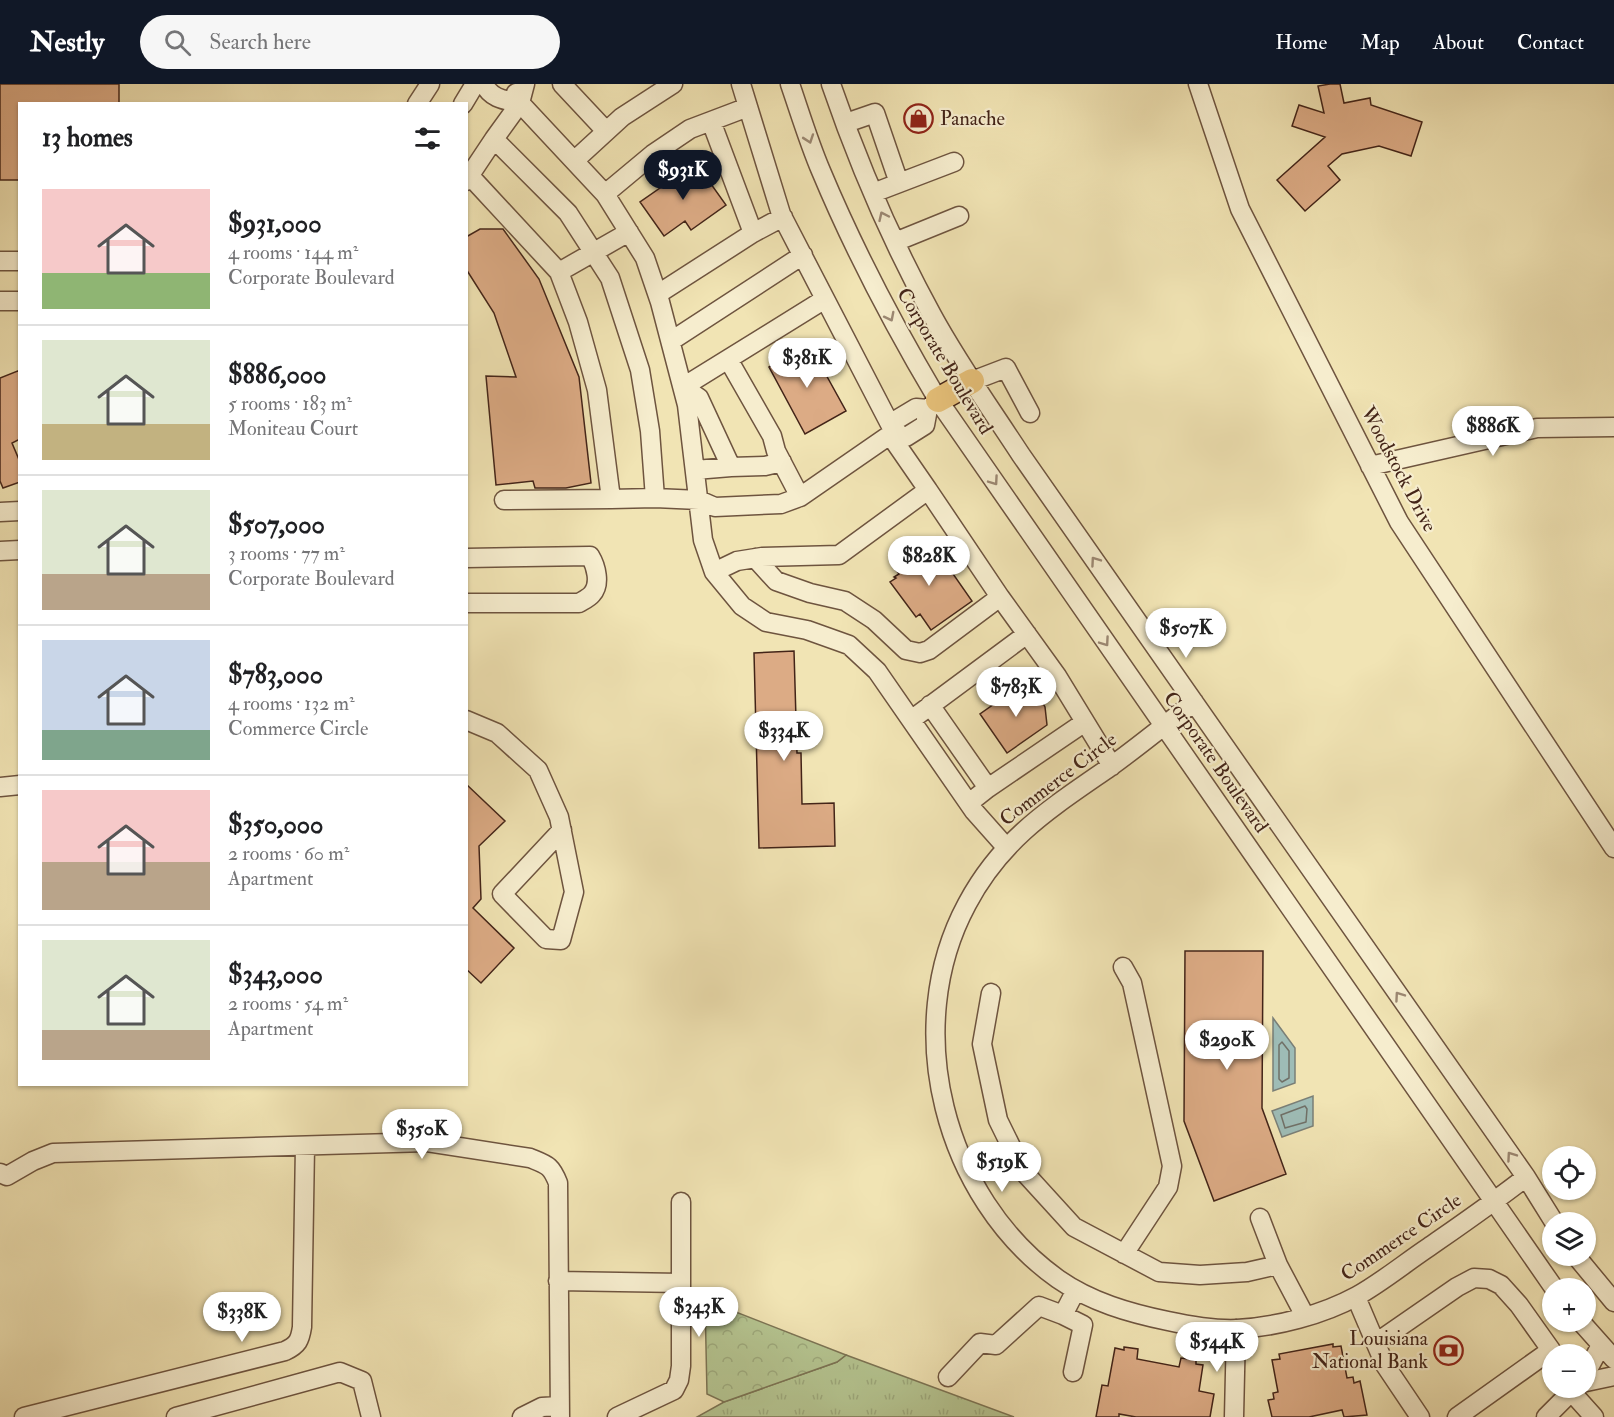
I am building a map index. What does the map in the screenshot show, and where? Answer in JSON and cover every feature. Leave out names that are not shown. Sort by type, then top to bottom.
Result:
[{"type":"main road","points":[[933,404],[972,381]]},
{"type":"street","points":[[418,102],[430,84]]},
{"type":"street","points":[[464,102],[475,84]]},
{"type":"street","points":[[484,84],[488,92],[500,100],[520,103]]},
{"type":"street","points":[[512,84],[520,103],[605,194],[645,258],[658,294],[687,405],[704,540],[714,572],[742,606],[766,622],[807,630],[849,645],[878,671],[969,803],[1006,847]]},
{"type":"street","points":[[525,84],[520,103],[468,178],[559,272],[578,322],[597,390],[611,499]]},
{"type":"street","points":[[562,84],[606,131]]},
{"type":"street","points":[[574,161],[622,117],[673,84]]},
{"type":"street","points":[[741,84],[783,217],[892,433],[1000,597],[1057,676],[1112,766]]},
{"type":"street","name":"Corporate Boulevard","points":[[790,84],[820,169],[854,244],[933,404],[1164,726],[1547,1278]]},
{"type":"street","name":"Corporate Boulevard","points":[[831,84],[873,193],[895,242],[933,317],[972,381],[1021,455],[1526,1177],[1548,1212]]},
{"type":"street","name":"Woodstock Drive","points":[[1198,84],[1240,209],[1399,522],[1614,848]]},
{"type":"street","points":[[605,194],[653,154],[690,129],[748,107]]},
{"type":"street","points":[[846,123],[875,113],[899,183]]},
{"type":"street","points":[[711,121],[753,233]]},
{"type":"street","points":[[494,139],[568,213],[610,278],[640,370],[650,431],[655,498]]},
{"type":"street","points":[[873,193],[954,162]]},
{"type":"street","points":[[895,242],[958,216]]},
{"type":"street","points":[[658,294],[753,233],[783,217]]},
{"type":"street","points":[[559,272],[629,232]]},
{"type":"street","points":[[671,341],[803,255]]},
{"type":"street","points":[[0,261],[18,261]]},
{"type":"street","points":[[683,387],[825,299]]},
{"type":"street","points":[[0,301],[18,301]]},
{"type":"street","points":[[728,359],[772,436],[776,451],[800,497]]},
{"type":"street","points":[[972,381],[1006,368],[1030,413]]},
{"type":"street","points":[[683,387],[699,398],[731,468]]},
{"type":"street","points":[[504,500],[655,498],[699,500],[715,507],[781,504],[800,497],[892,433],[896,420],[916,408],[933,404]]},
{"type":"street","points":[[1370,466],[1537,428],[1614,427]]},
{"type":"street","points":[[695,470],[765,466],[782,462]]},
{"type":"street","points":[[714,572],[737,561],[755,558],[839,555],[928,490]]},
{"type":"street","points":[[0,512],[18,512]]},
{"type":"street","points":[[0,551],[18,550]]},
{"type":"street","points":[[468,558],[590,556],[596,566],[596,580],[592,594],[579,603],[468,603]]},
{"type":"street","points":[[755,558],[776,581],[810,593],[845,601],[874,620],[906,650],[920,654],[929,650],[1000,597]]},
{"type":"street","points":[[911,720],[1027,634]]},
{"type":"street","name":"Commerce Circle","points":[[1194,702],[1112,766],[1048,810],[1006,847],[965,906],[938,988],[935,1022],[936,1050],[941,1097],[950,1131],[968,1170],[992,1211],[1022,1248],[1057,1278],[1076,1290],[1136,1315],[1189,1325],[1236,1329],[1305,1316],[1356,1296],[1494,1202],[1526,1177]]},
{"type":"street","points":[[930,705],[988,788]]},
{"type":"street","points":[[468,721],[497,733],[538,770],[559,817],[574,892],[561,940],[546,939],[502,894],[561,830]]},
{"type":"street","points":[[969,803],[1085,722]]},
{"type":"street","points":[[0,787],[18,785]]},
{"type":"street","points":[[1123,968],[1132,983],[1172,1166],[1168,1187],[1124,1254]]},
{"type":"street","points":[[991,993],[982,1044],[998,1120],[1023,1171],[1074,1227],[1159,1272],[1200,1275],[1247,1272],[1278,1265]]},
{"type":"street","points":[[2,1178],[53,1153],[427,1142],[530,1158],[545,1164],[553,1169],[558,1183],[560,1411],[542,1407],[522,1417]]},
{"type":"street","points":[[24,1417],[294,1347],[300,1340],[302,1327],[305,1146]]},
{"type":"street","points":[[968,1170],[1014,1153]]},
{"type":"street","points":[[617,1417],[674,1390],[679,1380],[681,1366],[681,1202]]},
{"type":"street","points":[[1260,1218],[1278,1265],[1305,1316]]},
{"type":"street","points":[[1584,1266],[1614,1302]]},
{"type":"street","points":[[1376,1343],[1457,1287],[1474,1278],[1489,1279],[1501,1285],[1519,1305],[1546,1344]]},
{"type":"street","points":[[558,1281],[681,1283]]},
{"type":"street","points":[[1063,1315],[1076,1290]]},
{"type":"street","points":[[1356,1296],[1385,1365],[1420,1417]]},
{"type":"street","points":[[948,1377],[980,1343],[996,1345],[1039,1306],[1083,1325],[1073,1372]]},
{"type":"street","points":[[1234,1417],[1236,1329]]},
{"type":"street","points":[[1590,1332],[1614,1359]]},
{"type":"street","points":[[1596,1354],[1601,1345]]},
{"type":"street","points":[[1457,1417],[1542,1359]]},
{"type":"street","points":[[176,1417],[340,1372],[362,1381],[371,1417]]},
{"type":"street","points":[[1596,1381],[1614,1376]]},
{"type":"street","points":[[1546,1417],[1564,1398]]},
{"type":"street","points":[[1582,1398],[1594,1417]]},
{"type":"green space","points":[[705,1300],[846,1355],[837,1362],[724,1402],[707,1394]]},
{"type":"green space","points":[[846,1355],[1014,1417],[697,1417],[724,1402],[837,1362]]},
{"type":"water","points":[[1273,1018],[1295,1048],[1295,1083],[1273,1091]]},
{"type":"water","points":[[1313,1096],[1313,1126],[1282,1137],[1272,1111]]},
{"type":"building","points":[[0,84],[119,84],[119,102],[18,102],[18,180],[0,180]]},
{"type":"building","points":[[1340,84],[1344,103],[1370,98],[1371,105],[1422,122],[1411,156],[1379,146],[1342,154],[1328,166],[1340,180],[1305,211],[1277,180],[1325,137],[1292,126],[1299,105],[1324,113],[1318,86]]},
{"type":"building","points":[[696,163],[726,205],[691,230],[685,221],[664,236],[640,202]]},
{"type":"building","points":[[480,229],[503,229],[539,279],[579,377],[591,483],[566,488],[535,488],[533,481],[496,485],[486,376],[516,377],[494,313],[468,272],[468,236]]},
{"type":"building","points":[[809,344],[846,411],[805,434],[769,367]]},
{"type":"building","points":[[18,371],[18,440],[12,443],[18,457],[18,483],[3,488],[0,481],[0,378]]},
{"type":"building","points":[[912,546],[920,558],[935,548],[972,601],[931,630],[920,614],[916,617],[890,582],[899,574],[896,570],[900,568],[894,558]]},
{"type":"building","points":[[794,651],[797,753],[801,753],[802,804],[834,803],[835,846],[759,848],[754,653]]},
{"type":"building","points":[[1021,685],[1041,700],[1045,707],[1047,725],[1007,753],[980,714]]},
{"type":"building","points":[[468,786],[505,821],[479,846],[481,899],[473,908],[514,948],[481,983],[468,971]]},
{"type":"building","points":[[1185,951],[1263,951],[1262,1108],[1286,1174],[1214,1201],[1184,1121]]},
{"type":"building","points":[[1333,1344],[1333,1347],[1341,1346],[1347,1378],[1353,1377],[1354,1383],[1360,1381],[1367,1415],[1344,1417],[1342,1410],[1309,1417],[1272,1417],[1268,1400],[1274,1399],[1273,1393],[1278,1392],[1272,1360],[1280,1359],[1279,1354]]},
{"type":"building","points":[[1124,1347],[1138,1349],[1137,1359],[1179,1367],[1181,1358],[1196,1360],[1196,1364],[1203,1365],[1199,1391],[1214,1394],[1210,1417],[1136,1417],[1119,1414],[1119,1417],[1096,1417],[1102,1385],[1108,1386],[1115,1348],[1124,1350]]},
{"type":"place","name":"Panache","points":[[919,118]]},
{"type":"place","name":"Louisiana National Bank","points":[[1449,1350]]}]
